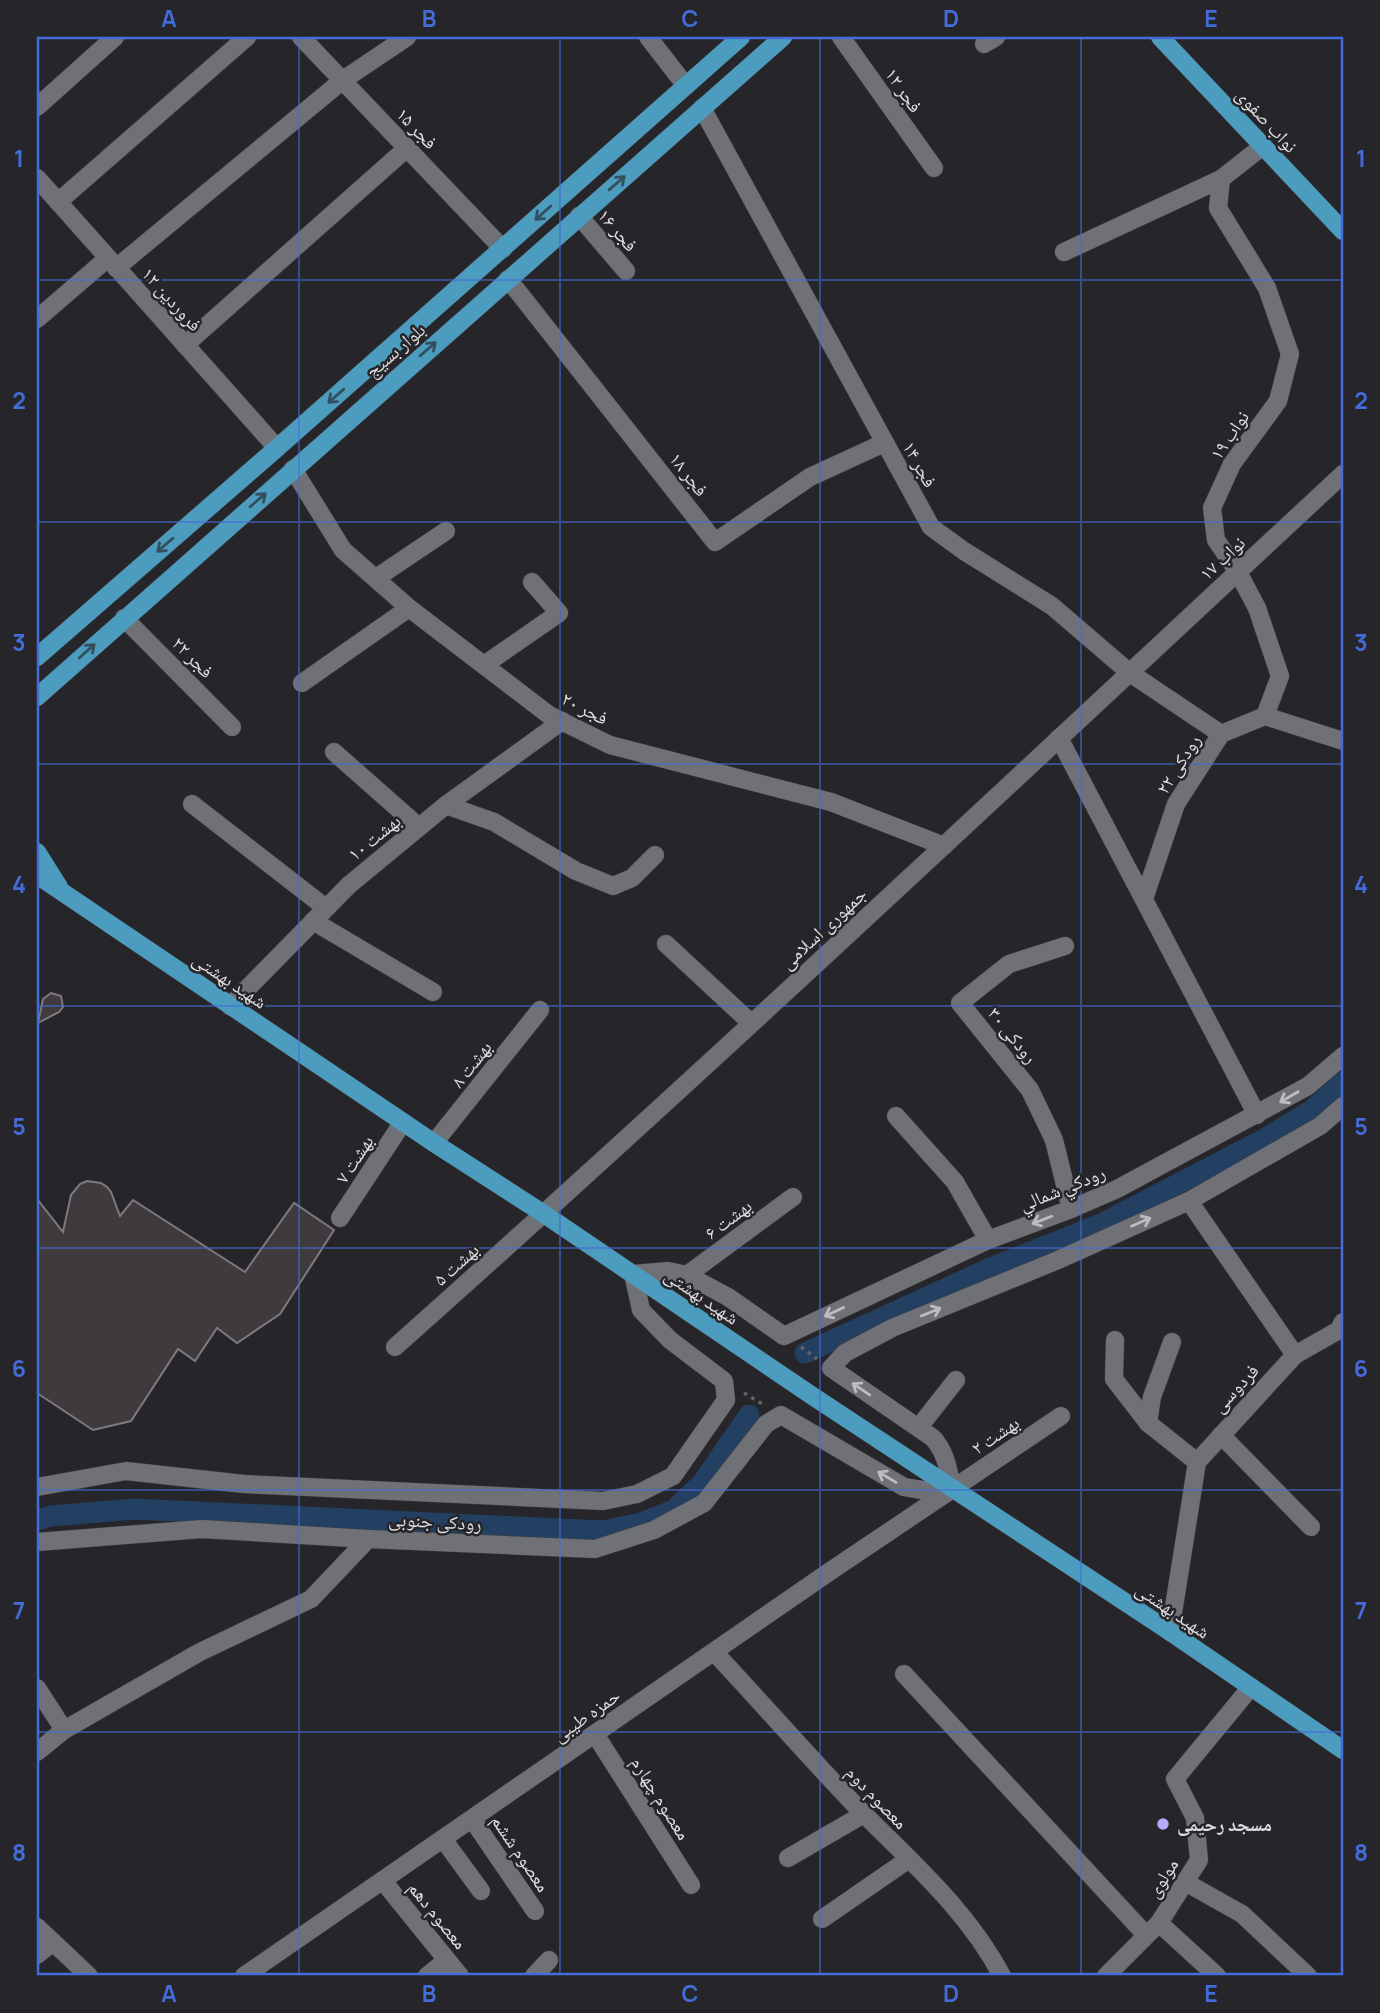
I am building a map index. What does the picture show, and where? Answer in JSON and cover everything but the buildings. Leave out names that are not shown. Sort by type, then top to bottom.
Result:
[{"type":"main road","name":"بلوار بسیج","points":[[37,657],[741,37]]},
{"type":"main road","name":"بلوار بسیج","points":[[37,696],[783,37]]},
{"type":"main road","name":"نواب صفوی","points":[[1160,37],[1343,231]]},
{"type":"main road","points":[[276,448],[293,469]]},
{"type":"main road","points":[[37,852],[63,893]]},
{"type":"main road","name":"شهید بهشتی","points":[[37,875],[1343,1750]]},
{"type":"street","points":[[37,107],[115,37]]},
{"type":"street","points":[[58,202],[247,37]]},
{"type":"street","name":"فجر ۱۵","points":[[301,37],[503,248]]},
{"type":"street","points":[[37,319],[343,80],[407,37]]},
{"type":"street","points":[[648,37],[685,86]]},
{"type":"street","name":"فجر ۱۲","points":[[841,37],[934,168]]},
{"type":"street","name":"فجر ۱۴","points":[[702,108],[931,527],[1052,606],[1130,673],[1221,734]]},
{"type":"street","points":[[1064,252],[1221,178],[1263,146]]},
{"type":"street","points":[[185,345],[407,148]]},
{"type":"street","name":"نواب ۱۹","points":[[1221,178],[1218,208],[1266,288],[1290,354],[1278,401],[1232,464],[1212,508],[1216,540],[1238,572],[1257,608],[1280,676],[1265,716]]},
{"type":"street","name":"۱۲ فروردین","points":[[37,180],[276,448]]},
{"type":"street","name":"فجر ۱۶","points":[[579,216],[626,271]]},
{"type":"street","name":"فجر ۱۸","points":[[508,279],[715,542],[810,477],[884,443]]},
{"type":"street","name":"فجر ۲۰","points":[[293,469],[343,550],[409,608],[549,715],[610,745],[831,802],[944,846]]},
{"type":"street","name":"نواب ۱۷","points":[[1130,673],[1343,474]]},
{"type":"street","points":[[376,578],[446,531]]},
{"type":"street","points":[[484,665],[559,613],[532,582]]},
{"type":"street","points":[[302,683],[409,608]]},
{"type":"street","name":"فجر ۲۲","points":[[124,618],[232,727]]},
{"type":"street","name":"جمهوری اسلامی","points":[[544,1213],[1130,673]]},
{"type":"street","points":[[1265,716],[1343,741]]},
{"type":"street","name":"رودکی ۲۲","points":[[1144,899],[1177,804],[1221,734],[1265,716]]},
{"type":"street","name":"بهشت ۱۰","points":[[230,1006],[349,885],[446,805],[562,721]]},
{"type":"street","points":[[1059,738],[1257,1115]]},
{"type":"street","points":[[334,752],[419,827]]},
{"type":"street","points":[[192,804],[319,915],[433,992]]},
{"type":"street","points":[[446,805],[494,822],[576,871],[612,886],[632,878],[655,855]]},
{"type":"street","points":[[666,944],[751,1023]]},
{"type":"street","name":"رودکی ۳۰","points":[[1065,946],[1009,964],[960,1003],[1030,1090],[1054,1140],[1070,1209]]},
{"type":"street","name":"بهشت ۸","points":[[434,1143],[540,1010]]},
{"type":"street","name":"رودکي شمالي","points":[[784,1336],[988,1240],[1117,1189],[1308,1086],[1343,1056]]},
{"type":"street","points":[[781,1415],[904,1487],[922,1490],[952,1488],[946,1457],[933,1438],[831,1368],[845,1353],[892,1328],[1058,1260],[1189,1200],[1320,1126],[1343,1106]]},
{"type":"street","points":[[896,1116],[955,1182],[988,1240]]},
{"type":"street","name":"بهشت ۷","points":[[340,1218],[403,1122]]},
{"type":"street","name":"بهشت ۶","points":[[687,1275],[793,1196]]},
{"type":"street","points":[[1189,1200],[1295,1355]]},
{"type":"street","name":"بهشت ۵","points":[[395,1347],[544,1213]]},
{"type":"street","points":[[724,1381],[670,1340],[641,1310],[633,1274],[668,1271],[687,1275],[728,1297],[784,1336]]},
{"type":"street","name":"فردوسی","points":[[1197,1462],[1295,1355],[1339,1330],[1343,1322]]},
{"type":"street","points":[[1115,1340],[1114,1379],[1148,1423],[1197,1462],[1170,1632]]},
{"type":"street","points":[[1148,1423],[1152,1396],[1172,1342]]},
{"type":"street","points":[[919,1427],[956,1380]]},
{"type":"street","name":"رودکی جنوبی","points":[[37,1487],[126,1471],[244,1484],[603,1501],[637,1494],[673,1476],[726,1399],[724,1381]]},
{"type":"street","name":"رودکی جنوبی","points":[[37,1542],[202,1528],[368,1539],[595,1549],[654,1530],[704,1503],[766,1424],[781,1415]]},
{"type":"street","name":"بهشت ۲","points":[[952,1488],[1060,1416]]},
{"type":"street","points":[[1221,1434],[1311,1527]]},
{"type":"street","name":"حمزه طیبی","points":[[244,1976],[952,1488]]},
{"type":"street","points":[[37,1752],[64,1730],[200,1652],[311,1599],[368,1539]]},
{"type":"street","name":"معصوم دوم","points":[[714,1652],[864,1814],[947,1898],[991,1955],[1002,1976]]},
{"type":"street","points":[[904,1674],[1153,1929],[1216,1976]]},
{"type":"street","name":"مولوی","points":[[1106,1976],[1153,1929],[1199,1860],[1195,1818],[1175,1779],[1251,1687]]},
{"type":"street","points":[[37,1688],[64,1730]]},
{"type":"street","name":"معصوم چهارم","points":[[595,1734],[691,1885]]},
{"type":"street","points":[[788,1858],[864,1814]]},
{"type":"street","name":"معصوم ششم","points":[[472,1819],[534,1911]]},
{"type":"street","points":[[443,1839],[481,1891]]},
{"type":"street","points":[[822,1919],[909,1860]]},
{"type":"street","name":"معصوم دهم","points":[[383,1881],[460,1976]]},
{"type":"street","points":[[1185,1882],[1242,1914],[1308,1976]]},
{"type":"street","points":[[37,1927],[89,1976]]},
{"type":"street","points":[[37,1955],[53,1942]]},
{"type":"street","points":[[427,1976],[447,1960]]},
{"type":"street","points":[[534,1976],[549,1960]]},
{"type":"path","points":[[784,1336],[831,1368]]},
{"type":"path","points":[[724,1381],[781,1415]]},
{"type":"waterway","points":[[805,1353],[988,1269],[1101,1224],[1266,1138],[1312,1110],[1343,1082]]},
{"type":"waterway","points":[[37,1520],[51,1516],[134,1509],[603,1531],[641,1523],[674,1510],[703,1482],[749,1415]]},
{"type":"place","name":"مسجد رحیمی","points":[[1163,1824]]}]
